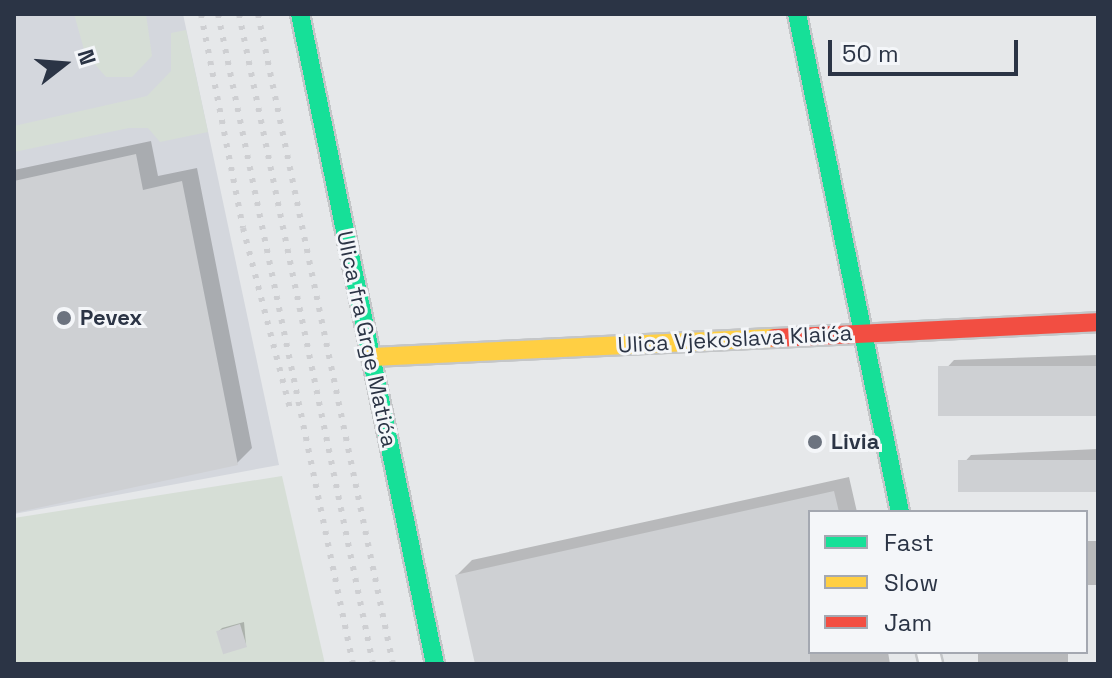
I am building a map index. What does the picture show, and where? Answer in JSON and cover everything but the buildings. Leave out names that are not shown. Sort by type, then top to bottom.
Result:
[{"type":"street","name":"Ulica fra Grge Matića","points":[[300,14],[435,664]]},
{"type":"street","points":[[797,14],[900,510]]},
{"type":"street","name":"Ulica Vjekoslava Klaića","points":[[371,357],[1098,322]]},
{"type":"shaded area","points":[[14,14],[183,14],[279,465],[14,514]]},
{"type":"shaded area","points":[[74,14],[146,14],[152,56],[132,77],[106,77],[85,53]]},
{"type":"shaded area","points":[[186,30],[208,132],[160,142],[148,128],[129,128],[14,152],[14,126],[147,96],[171,71],[171,33]]},
{"type":"shaded area","points":[[282,476],[325,664],[14,664],[14,518]]},
{"type":"railway","points":[[201,14],[243,228],[290,408]]},
{"type":"railway","points":[[218,14],[353,664]]},
{"type":"railway","points":[[239,14],[373,664]]},
{"type":"railway","points":[[258,14],[393,664]]},
{"type":"traffic: fast","points":[[300,14],[435,664]]},
{"type":"traffic: fast","points":[[797,14],[900,510]]},
{"type":"traffic: slow","points":[[371,357],[774,338]]},
{"type":"traffic: jam","points":[[774,338],[1098,322]]},
{"type":"place","name":"Pevex","points":[[64,318]]},
{"type":"place","name":"Livia","points":[[815,442]]}]
